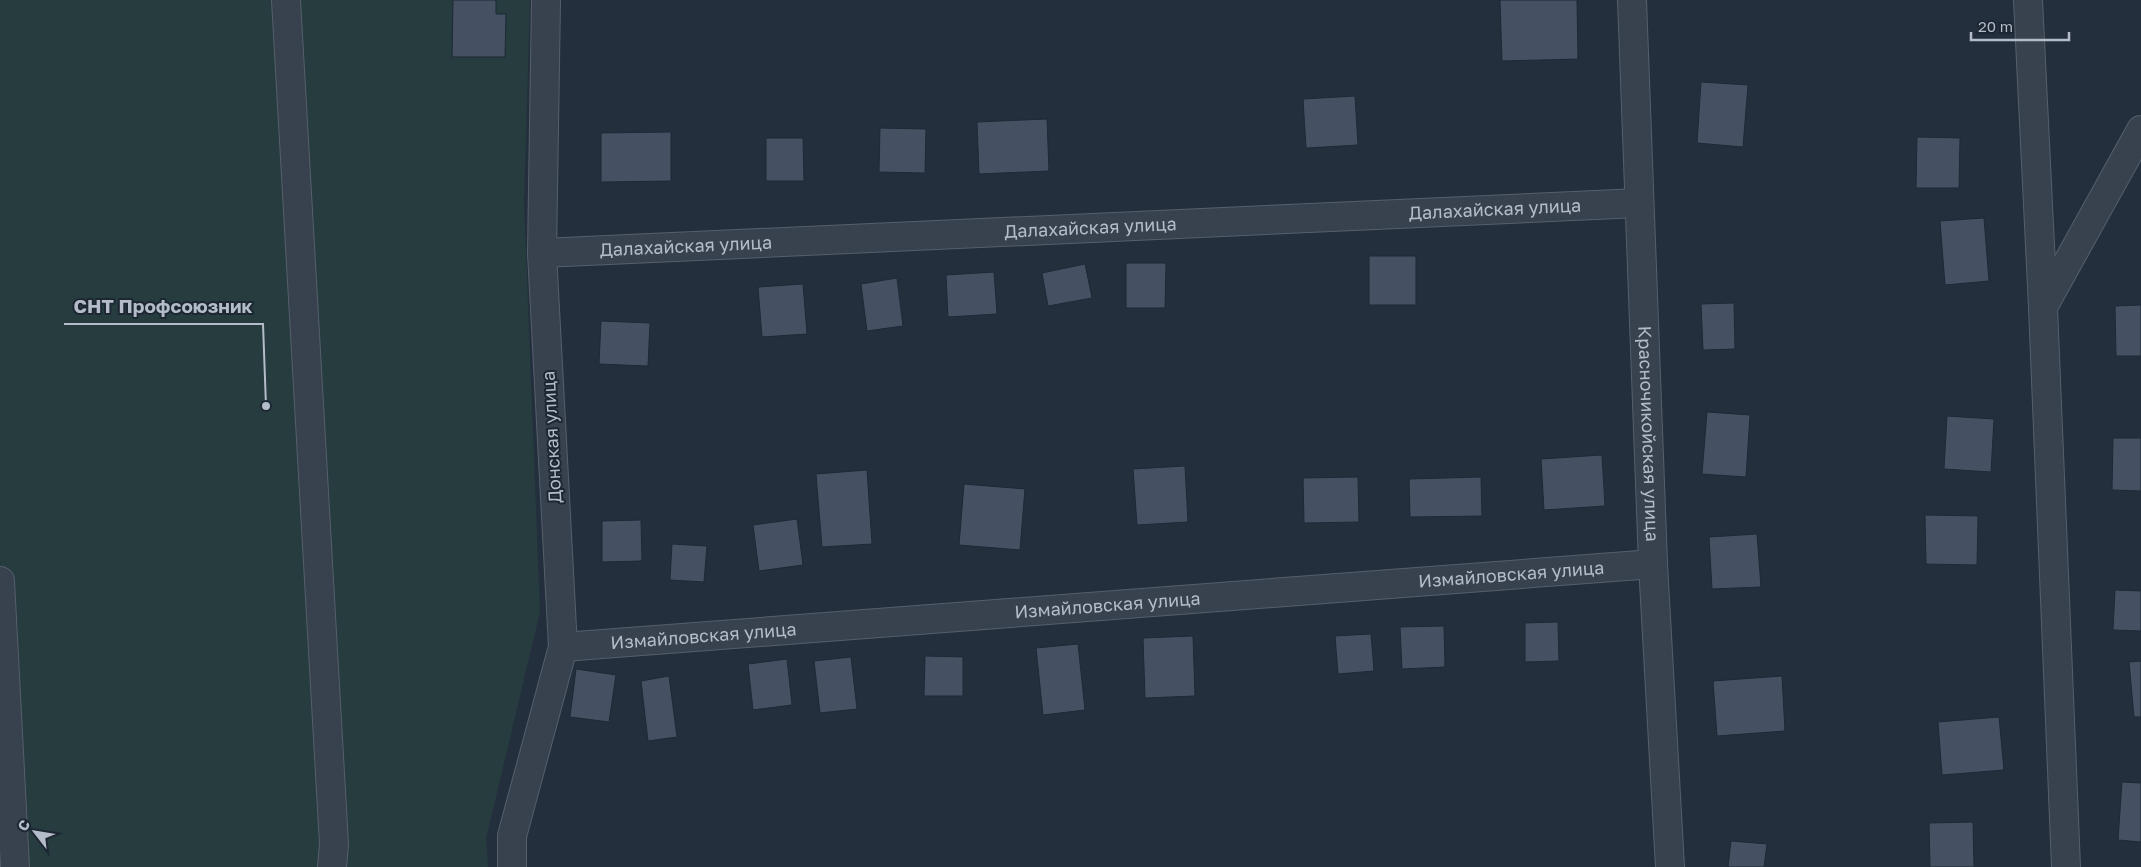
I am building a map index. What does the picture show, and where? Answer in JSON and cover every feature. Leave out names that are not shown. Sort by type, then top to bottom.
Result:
[{"type":"street","points":[[286,0],[334,844],[332,867]]},
{"type":"street","name":"Донская улица","points":[[512,867],[512,836],[563,647],[542,253],[546,0]]},
{"type":"street","name":"Красночикойская улица","points":[[1632,0],[1653,564],[1670,867]]},
{"type":"street","points":[[2028,0],[2043,307],[2066,867]]},
{"type":"street","points":[[2043,307],[2141,130]]},
{"type":"street","name":"Далахайская улица","points":[[542,253],[1639,203]]},
{"type":"street","name":"Измайловская улица","points":[[563,647],[1653,564]]},
{"type":"street","points":[[0,581],[15,867]]},
{"type":"green space","points":[[0,0],[530,0],[524,201],[540,612],[486,839],[488,867],[0,867]]},
{"type":"building","points":[[453,0],[496,0],[496,14],[506,14],[505,57],[452,57]]},
{"type":"building","points":[[1500,0],[1577,0],[1578,59],[1502,61]]},
{"type":"building","points":[[1701,82],[1748,85],[1743,147],[1697,143]]},
{"type":"building","points":[[1355,96],[1358,145],[1306,148],[1303,99]]},
{"type":"building","points":[[1047,119],[1049,171],[979,174],[977,122]]},
{"type":"building","points":[[880,128],[926,129],[925,173],[879,172]]},
{"type":"building","points":[[671,132],[671,181],[601,182],[601,133]]},
{"type":"building","points":[[1917,137],[1960,138],[1959,188],[1916,188]]},
{"type":"building","points":[[766,138],[803,138],[804,181],[766,181]]},
{"type":"building","points":[[1984,218],[1989,281],[1945,285],[1940,221]]},
{"type":"building","points":[[1369,256],[1416,256],[1416,305],[1369,305]]},
{"type":"building","points":[[1126,263],[1166,263],[1165,308],[1126,308]]},
{"type":"building","points":[[1085,264],[1092,298],[1048,306],[1042,273]]},
{"type":"building","points":[[994,272],[997,314],[948,317],[946,275]]},
{"type":"building","points":[[897,278],[903,326],[867,331],[861,284]]},
{"type":"building","points":[[803,284],[807,334],[762,337],[758,287]]},
{"type":"building","points":[[1734,303],[1735,349],[1703,350],[1701,304]]},
{"type":"building","points":[[2141,305],[2141,356],[2116,356],[2115,306]]},
{"type":"building","points":[[601,321],[650,323],[648,366],[599,364]]},
{"type":"building","points":[[1707,412],[1750,415],[1746,477],[1702,474]]},
{"type":"building","points":[[1947,416],[1994,419],[1991,472],[1944,469]]},
{"type":"building","points":[[2113,438],[2141,438],[2141,491],[2112,490]]},
{"type":"building","points":[[1602,455],[1605,506],[1544,510],[1541,459]]},
{"type":"building","points":[[1185,466],[1188,522],[1137,525],[1133,469]]},
{"type":"building","points":[[867,470],[872,544],[822,547],[816,474]]},
{"type":"building","points":[[1358,477],[1359,522],[1304,523],[1303,478]]},
{"type":"building","points":[[1481,477],[1482,516],[1410,517],[1409,479]]},
{"type":"building","points":[[964,484],[1025,489],[1020,550],[959,545]]},
{"type":"building","points":[[1925,515],[1978,516],[1977,565],[1926,564]]},
{"type":"building","points":[[797,519],[803,565],[759,571],[753,525]]},
{"type":"building","points":[[641,520],[642,561],[602,562],[602,521]]},
{"type":"building","points":[[1757,534],[1761,587],[1712,589],[1709,537]]},
{"type":"building","points":[[672,544],[707,546],[704,582],[670,580]]},
{"type":"building","points":[[2115,590],[2141,591],[2141,631],[2113,630]]},
{"type":"building","points":[[1558,622],[1559,661],[1525,662],[1525,623]]},
{"type":"building","points":[[1444,626],[1445,667],[1402,669],[1400,627]]},
{"type":"building","points":[[1371,634],[1374,671],[1338,674],[1335,636]]},
{"type":"building","points":[[1193,636],[1195,696],[1145,698],[1143,638]]},
{"type":"building","points":[[1078,644],[1085,710],[1043,715],[1036,648]]},
{"type":"building","points":[[925,656],[963,657],[963,696],[924,696]]},
{"type":"building","points":[[851,657],[857,709],[820,713],[814,661]]},
{"type":"building","points":[[787,659],[792,705],[753,710],[748,664]]},
{"type":"building","points":[[2141,661],[2141,717],[2134,717],[2129,662]]},
{"type":"building","points":[[576,669],[616,675],[609,722],[570,717]]},
{"type":"building","points":[[669,676],[677,737],[648,741],[641,681]]},
{"type":"building","points":[[1782,676],[1785,731],[1717,736],[1713,681]]},
{"type":"building","points":[[1999,717],[2004,770],[1942,775],[1938,722]]},
{"type":"building","points":[[2122,782],[2141,783],[2141,842],[2118,840]]},
{"type":"building","points":[[1973,822],[1974,867],[1930,867],[1929,823]]},
{"type":"building","points":[[1731,841],[1767,844],[1764,867],[1728,867]]},
{"type":"place","name":"СНТ Профсоюзник","points":[[266,406]]}]
